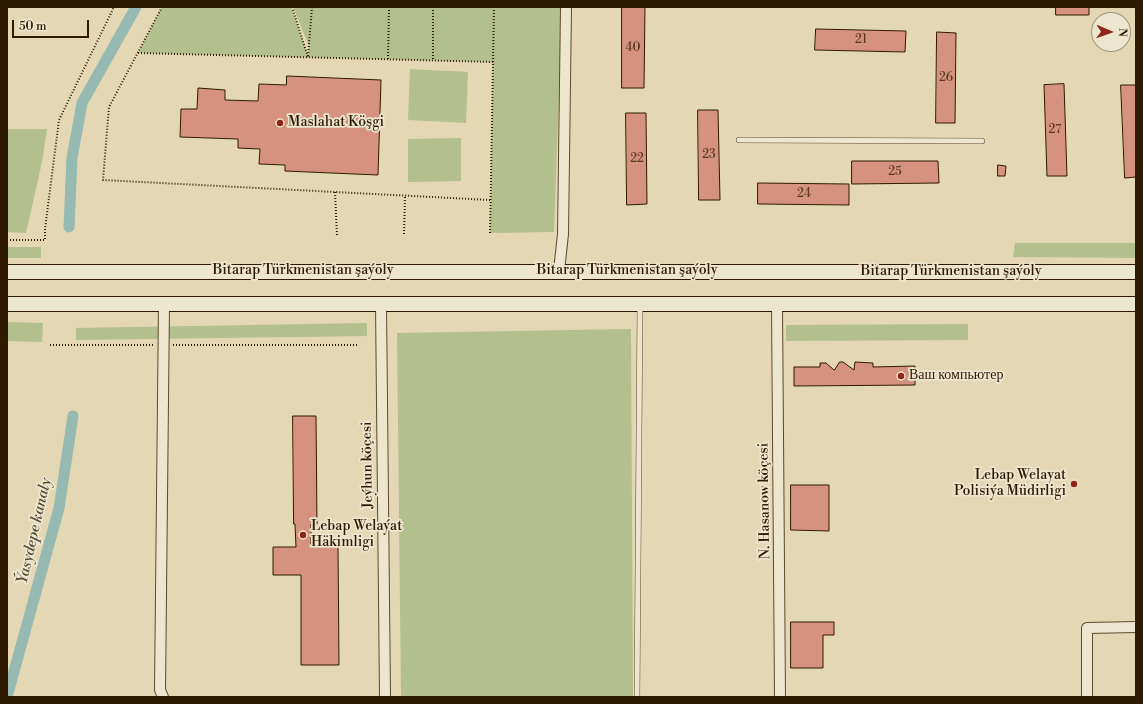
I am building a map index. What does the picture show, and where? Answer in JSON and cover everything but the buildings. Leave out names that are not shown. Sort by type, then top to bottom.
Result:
[{"type":"main road","name":"Bitarap Türkmenistan şaýoly","points":[[7,272],[1136,272]]},
{"type":"main road","points":[[7,304],[1136,304]]},
{"type":"street","points":[[559,271],[563,234],[566,7]]},
{"type":"street","points":[[163,697],[160,690],[160,682],[164,304]]},
{"type":"street","name":"Jeýhun köçesi","points":[[381,304],[385,697]]},
{"type":"street","name":"N. Hasanow köçesi","points":[[777,305],[780,697]]},
{"type":"street","points":[[1087,697],[1087,628],[1136,627]]},
{"type":"lane","points":[[739,140],[982,140]]},
{"type":"lane","points":[[637,697],[640,304]]},
{"type":"path","points":[[7,240],[45,240],[45,229],[59,120],[114,7]]},
{"type":"path","points":[[162,7],[109,107],[103,180],[490,200]]},
{"type":"path","points":[[292,7],[308,57]]},
{"type":"path","points":[[308,57],[312,7]]},
{"type":"path","points":[[388,59],[389,7]]},
{"type":"path","points":[[433,7],[433,60]]},
{"type":"path","points":[[490,233],[494,7]]},
{"type":"path","points":[[138,53],[493,62]]},
{"type":"path","points":[[335,192],[337,235]]},
{"type":"path","points":[[404,234],[405,196]]},
{"type":"path","points":[[50,345],[358,345]]},
{"type":"green space","points":[[162,7],[291,7],[308,56],[309,46],[293,7],[562,7],[554,232],[490,233],[493,62],[138,53]]},
{"type":"green space","points":[[410,69],[468,72],[466,123],[408,120]]},
{"type":"green space","points":[[7,129],[47,129],[42,162],[26,233],[7,232]]},
{"type":"green space","points":[[461,138],[461,181],[408,182],[408,139]]},
{"type":"green space","points":[[1015,243],[1136,243],[1136,258],[1013,257]]},
{"type":"green space","points":[[7,247],[41,247],[41,258],[7,258]]},
{"type":"green space","points":[[7,322],[43,323],[42,342],[7,341]]},
{"type":"green space","points":[[367,323],[367,336],[76,340],[76,328]]},
{"type":"green space","points":[[968,324],[968,340],[786,341],[786,325]]},
{"type":"green space","points":[[631,329],[633,697],[401,697],[397,333]]},
{"type":"waterway","name":"Ýasydepe kanaly","points":[[69,227],[72,158],[82,103],[136,7]]},
{"type":"waterway","name":"Ýasydepe kanaly","points":[[7,697],[59,508],[73,416]]},
{"type":"place","name":"Maslahat Köşgi","points":[[280,123]]},
{"type":"place","name":"Ваш компьютер","points":[[901,376]]},
{"type":"place","name":"Lebap Welayat Polisiýa Müdirligi","points":[[1074,484]]},
{"type":"place","name":"Lebap Welaýat Häkimligi","points":[[303,535]]}]
